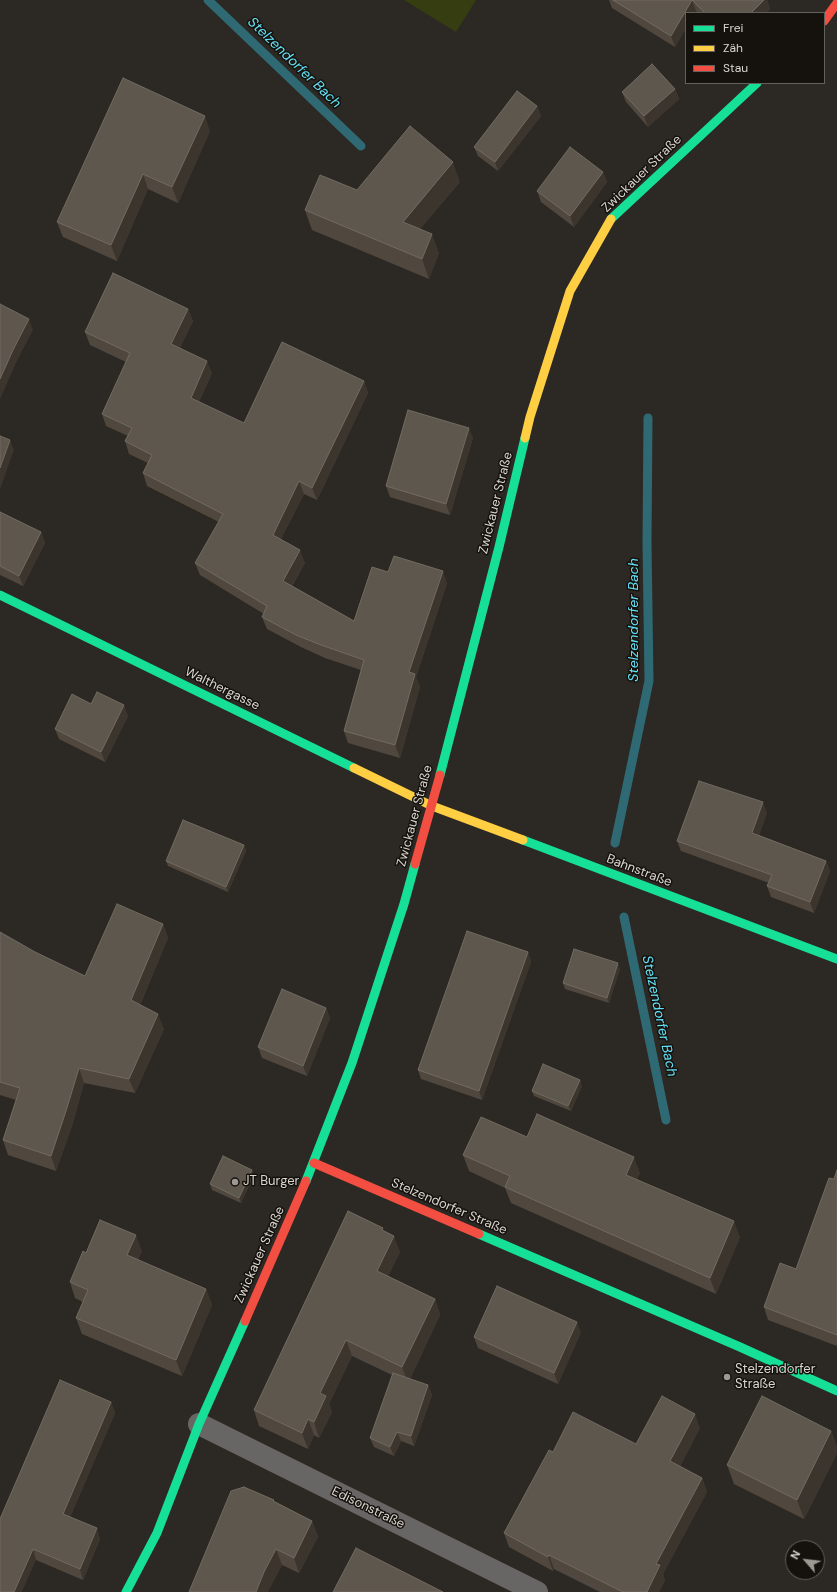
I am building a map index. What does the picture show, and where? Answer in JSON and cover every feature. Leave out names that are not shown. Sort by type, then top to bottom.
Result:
[{"type":"main road","points":[[825,20],[837,3]]},
{"type":"main road","name":"Zwickauer Straße","points":[[126,1592],[157,1533],[200,1424],[314,1162],[352,1063],[404,904],[432,806],[497,555],[530,417],[570,291],[612,218],[756,84]]},
{"type":"main road","name":"Walthergasse","points":[[0,595],[432,806]]},
{"type":"main road","name":"Bahnstraße","points":[[432,806],[837,960]]},
{"type":"main road","name":"Stelzendorfer Straße","points":[[314,1162],[726,1341],[837,1391]]},
{"type":"street","name":"Edisonstraße","points":[[200,1424],[537,1592]]},
{"type":"green space","points":[[404,0],[476,0],[456,32]]},
{"type":"building","points":[[613,0],[692,0],[671,36]]},
{"type":"building","points":[[692,0],[764,0],[752,12],[704,12]]},
{"type":"building","points":[[652,64],[675,89],[644,116],[622,92]]},
{"type":"building","points":[[123,78],[205,116],[172,187],[143,174],[111,245],[57,222]]},
{"type":"building","points":[[517,91],[537,106],[495,162],[474,147]]},
{"type":"building","points":[[410,126],[453,162],[403,222],[432,234],[422,259],[305,210],[320,175],[357,190]]},
{"type":"building","points":[[570,147],[603,172],[570,216],[537,191]]},
{"type":"building","points":[[113,273],[188,309],[171,344],[207,361],[191,398],[244,423],[282,342],[364,381],[312,488],[299,481],[273,535],[300,550],[283,581],[354,621],[372,567],[388,572],[394,556],[443,571],[409,672],[415,674],[395,745],[344,731],[364,660],[296,635],[262,617],[267,606],[195,563],[223,514],[143,473],[152,455],[125,441],[132,428],[102,414],[130,353],[85,332]]},
{"type":"building","points":[[0,304],[29,319],[0,379]]},
{"type":"building","points":[[408,410],[469,428],[446,504],[386,486]]},
{"type":"building","points":[[0,436],[10,440],[0,468]]},
{"type":"building","points":[[0,512],[41,532],[19,576],[0,566]]},
{"type":"building","points":[[97,692],[124,705],[101,752],[55,729],[72,694],[91,704]]},
{"type":"building","points":[[699,781],[763,802],[752,833],[826,861],[810,902],[767,886],[772,875],[677,841]]},
{"type":"building","points":[[183,820],[244,845],[226,887],[166,861]]},
{"type":"building","points":[[117,904],[163,924],[131,1000],[158,1014],[129,1079],[79,1068],[51,1156],[3,1140],[20,1088],[0,1082],[0,932],[35,952],[85,976]]},
{"type":"building","points":[[467,931],[528,952],[479,1091],[418,1070]]},
{"type":"building","points":[[574,949],[618,963],[607,998],[563,983]]},
{"type":"building","points":[[282,989],[326,1008],[303,1066],[258,1047]]},
{"type":"building","points":[[543,1064],[580,1080],[568,1106],[532,1091]]},
{"type":"building","points":[[537,1114],[634,1157],[626,1175],[734,1221],[710,1278],[505,1187],[510,1176],[463,1155],[481,1117],[527,1137]]},
{"type":"building","points":[[223,1156],[252,1170],[239,1198],[210,1184]]},
{"type":"building","points":[[837,1170],[837,1335],[764,1307],[780,1263],[796,1269],[829,1178],[834,1179]]},
{"type":"building","points":[[348,1211],[383,1228],[382,1230],[394,1236],[377,1271],[435,1299],[402,1367],[346,1340],[320,1393],[326,1396],[314,1422],[308,1419],[302,1433],[254,1410]]},
{"type":"building","points":[[100,1220],[136,1235],[127,1255],[206,1289],[176,1360],[76,1318],[88,1290],[70,1282],[83,1251],[86,1253]]},
{"type":"building","points":[[497,1286],[577,1322],[554,1373],[474,1337]]},
{"type":"building","points":[[393,1373],[428,1385],[411,1436],[397,1432],[390,1447],[370,1438]]},
{"type":"building","points":[[60,1380],[111,1402],[63,1514],[97,1528],[80,1569],[33,1549],[14,1592],[0,1592],[0,1519]]},
{"type":"building","points":[[662,1396],[695,1414],[670,1461],[702,1478],[656,1564],[660,1565],[647,1592],[623,1592],[549,1555],[548,1557],[504,1533],[549,1450],[553,1452],[573,1412],[636,1444]]},
{"type":"building","points":[[762,1396],[831,1431],[797,1500],[727,1465]]},
{"type":"building","points":[[244,1487],[274,1500],[273,1501],[312,1521],[294,1558],[276,1549],[256,1592],[189,1592],[231,1491]]},
{"type":"building","points":[[356,1548],[443,1592],[333,1592]]},
{"type":"waterway","name":"Stelzendorfer Bach","points":[[208,0],[361,146]]},
{"type":"waterway","name":"Stelzendorfer Bach","points":[[615,843],[649,681],[647,543],[648,418]]},
{"type":"waterway","name":"Stelzendorfer Bach","points":[[624,917],[666,1120]]},
{"type":"traffic: fast","points":[[611,219],[756,84]]},
{"type":"traffic: fast","points":[[440,775],[499,547],[525,438]]},
{"type":"traffic: fast","points":[[0,595],[354,768]]},
{"type":"traffic: fast","points":[[523,840],[837,959]]},
{"type":"traffic: fast","points":[[306,1181],[352,1063],[404,904],[415,864]]},
{"type":"traffic: fast","points":[[479,1234],[740,1347],[837,1391]]},
{"type":"traffic: fast","points":[[126,1592],[157,1533],[199,1424],[245,1321]]},
{"type":"traffic: slow","points":[[525,438],[530,417],[570,291],[611,219]]},
{"type":"traffic: slow","points":[[354,768],[432,806],[523,840]]},
{"type":"traffic: jam","points":[[825,20],[837,3]]},
{"type":"traffic: jam","points":[[415,864],[440,775]]},
{"type":"traffic: jam","points":[[314,1163],[479,1234]]},
{"type":"traffic: jam","points":[[245,1321],[306,1181]]},
{"type":"place","name":"JT Burger","points":[[235,1182]]},
{"type":"place","name":"Stelzendorfer Straße","points":[[727,1377]]}]
